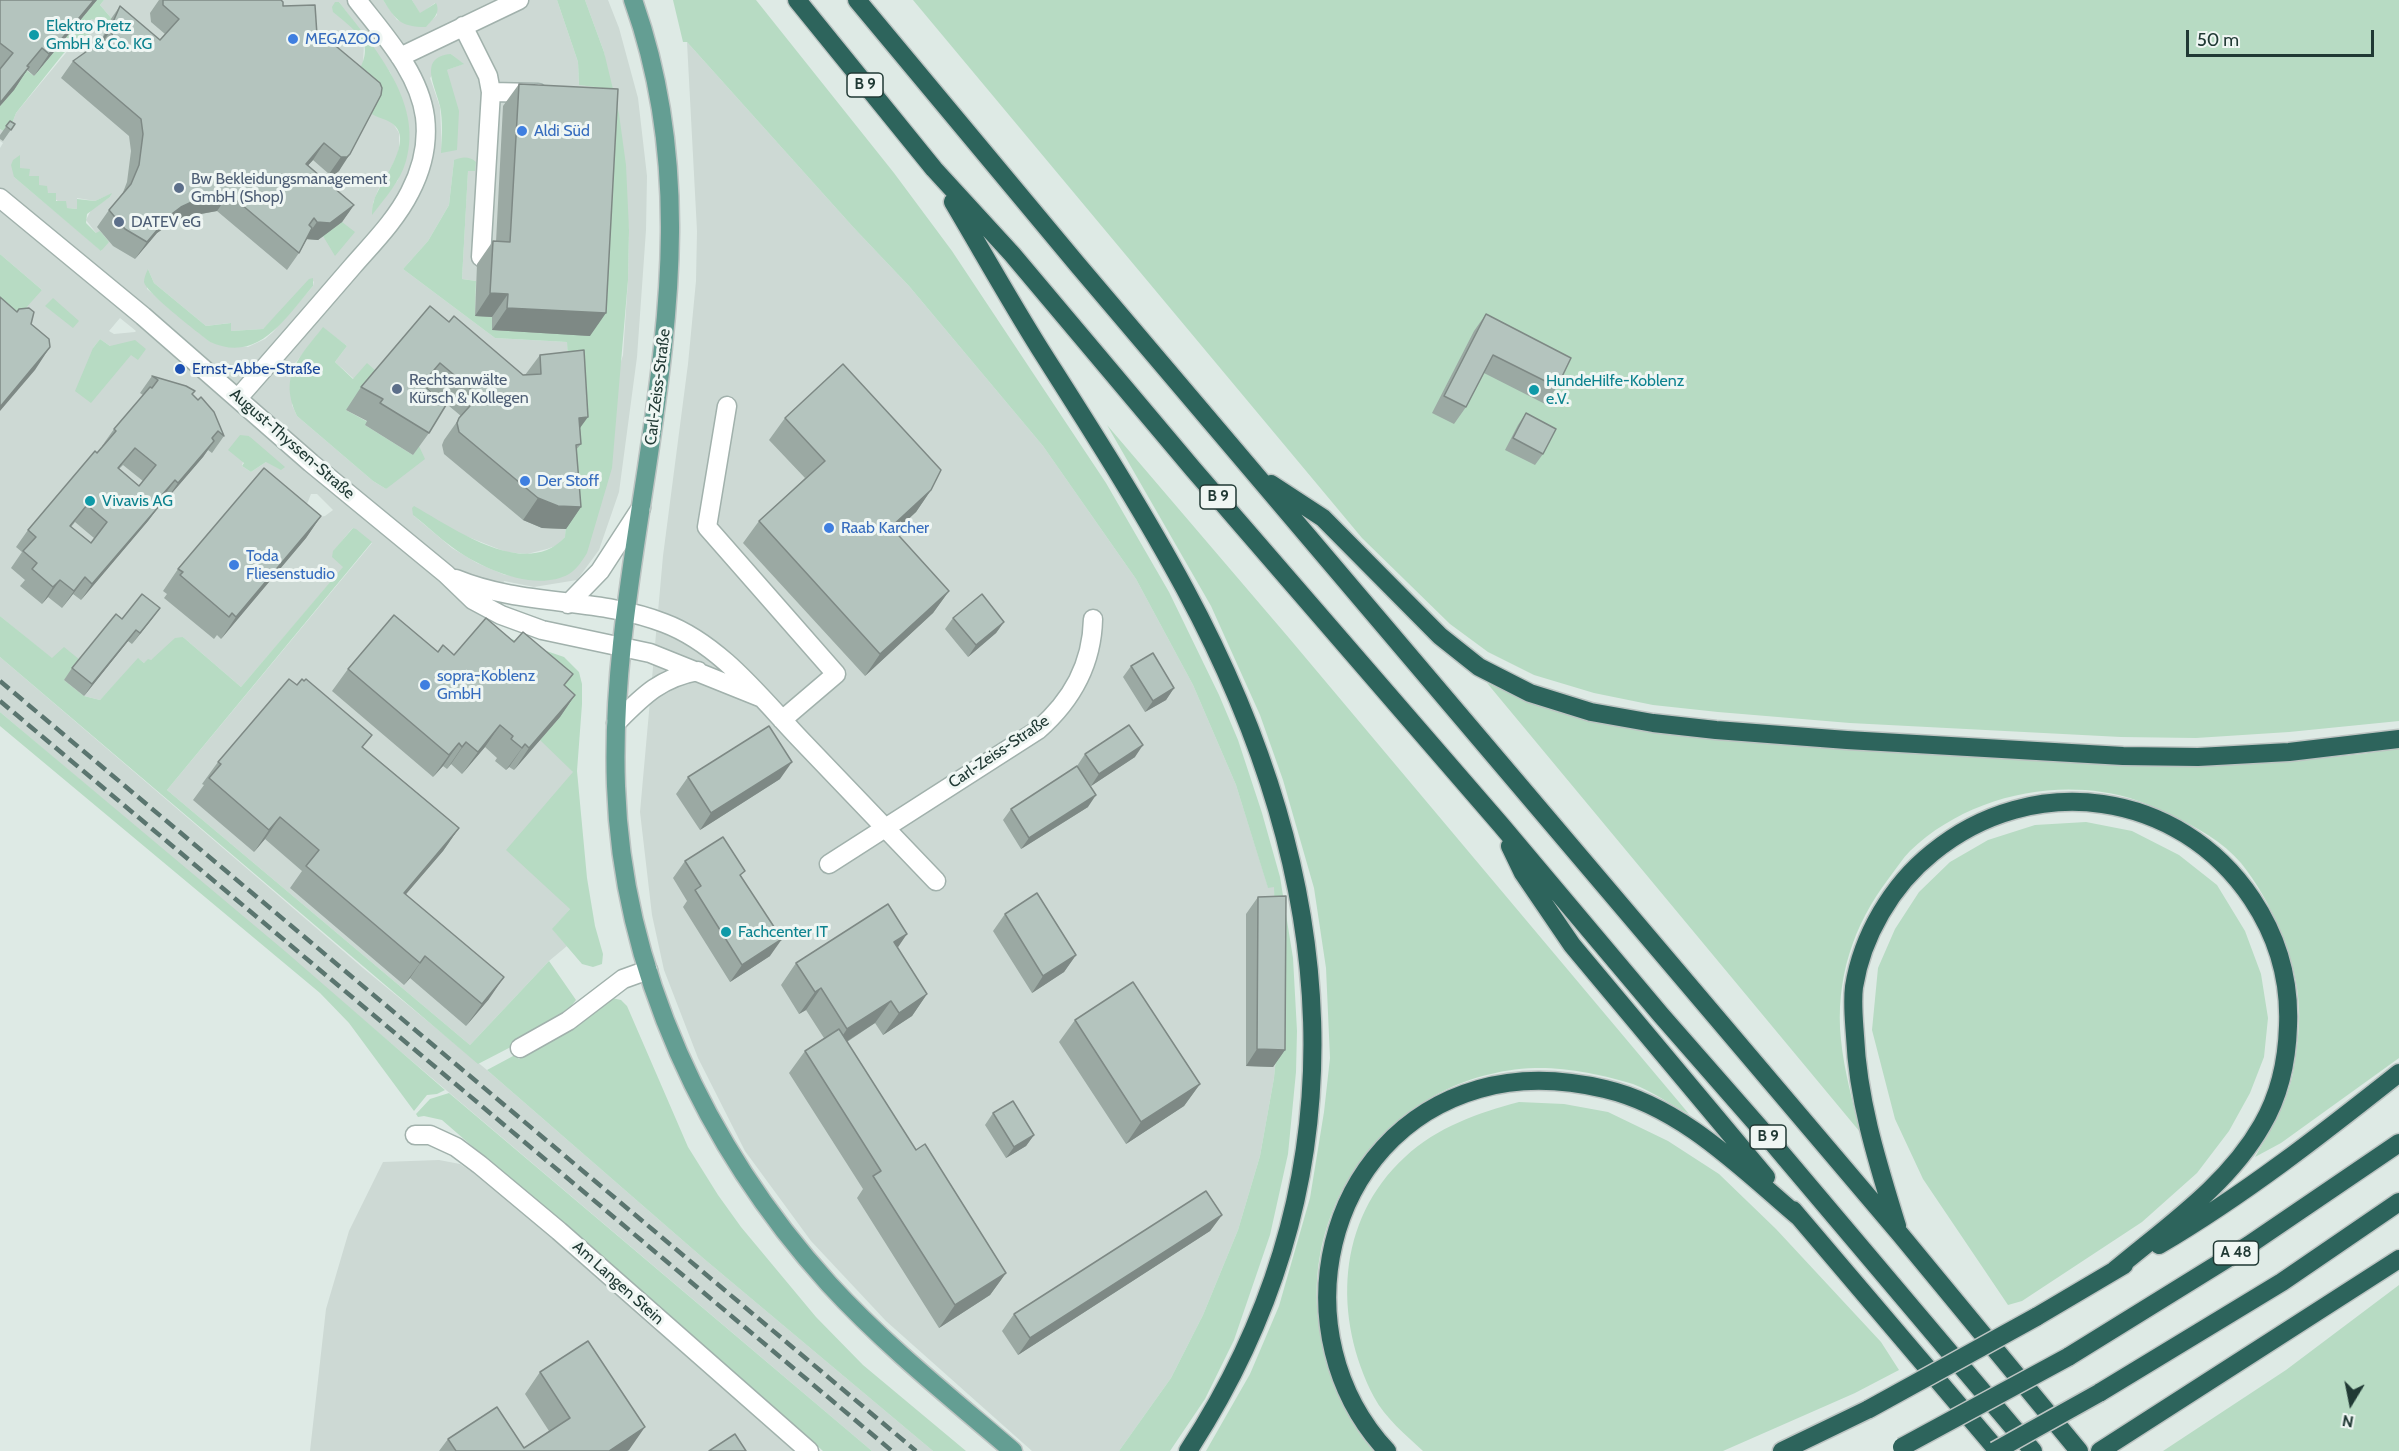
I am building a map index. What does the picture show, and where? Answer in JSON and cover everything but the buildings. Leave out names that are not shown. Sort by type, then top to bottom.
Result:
[{"type":"highway","name":"B 9","points":[[796,0],[934,169],[1012,254],[1193,469],[1501,825],[2033,1451]]},
{"type":"highway","name":"B 9","points":[[857,0],[1900,1234],[2079,1451]]},
{"type":"highway","points":[[934,169],[1038,346],[1096,436],[1186,590],[1243,711],[1274,796],[1289,851],[1304,924],[1313,1007],[1312,1075],[1306,1142],[1294,1211],[1269,1292],[1239,1362],[1207,1422],[1188,1451]]},
{"type":"highway","points":[[1256,474],[1323,518],[1440,636],[1479,667],[1530,693],[1591,712],[1653,723],[1716,730],[2123,756],[2198,757],[2289,752],[2399,739]]},
{"type":"highway","points":[[1900,1234],[1872,1144],[1858,1080],[1853,1017],[1854,987],[1866,946],[1881,913],[1900,885],[1922,861],[1952,837],[1982,820],[2017,808],[2053,802],[2090,802],[2132,809],[2173,826],[2210,851],[2239,880],[2265,918],[2280,955],[2289,1002],[2287,1048],[2278,1087],[2262,1124],[2237,1162],[2206,1193],[2115,1270]]},
{"type":"highway","points":[[1501,825],[1523,873],[1572,945],[1997,1451],[2099,1393],[2282,1282],[2399,1202]]},
{"type":"highway","points":[[1782,1451],[1869,1409],[2036,1317],[2217,1209],[2283,1164],[2399,1073]]},
{"type":"highway","points":[[1387,1451],[1375,1438],[1354,1407],[1340,1377],[1331,1342],[1326,1306],[1328,1273],[1335,1237],[1349,1202],[1366,1170],[1392,1140],[1417,1120],[1445,1103],[1478,1089],[1521,1080],[1560,1081],[1605,1089],[1637,1099],[1679,1121],[1711,1143],[1800,1218]]},
{"type":"highway","name":"A 48","points":[[1897,1449],[2068,1357],[2249,1245],[2399,1143]]},
{"type":"highway","points":[[2100,1451],[2399,1259]]},
{"type":"main road","name":"Carl-Zeiss-Straße","points":[[633,0],[649,47],[664,117],[670,214],[670,268],[666,323],[626,612],[616,723],[615,783],[621,855],[634,919],[648,970],[668,1027],[705,1107],[729,1149],[771,1213],[800,1250],[858,1313],[1013,1451]]},
{"type":"street","points":[[238,398],[378,237],[410,192],[421,167],[424,150],[424,115],[416,87],[400,57],[357,0]]},
{"type":"street","points":[[400,57],[519,0]]},
{"type":"street","points":[[463,26],[488,76],[491,92],[481,257]]},
{"type":"street","points":[[491,92],[545,93]]},
{"type":"street","name":"August-Thyssen-Straße","points":[[0,198],[446,574],[473,600],[517,622],[572,638],[622,646]]},
{"type":"street","points":[[727,406],[707,526],[836,674],[782,720]]},
{"type":"street","points":[[568,603],[591,582],[608,560],[641,507]]},
{"type":"street","name":"August-Thyssen-Straße","points":[[446,574],[503,595],[626,612]]},
{"type":"street","points":[[626,612],[665,623],[700,642],[721,659],[762,698],[936,881]]},
{"type":"street","name":"Carl-Zeiss-Straße","points":[[829,864],[1038,730],[1057,713],[1073,692],[1086,666],[1093,639],[1093,619]]},
{"type":"street","points":[[622,646],[650,653],[762,698]]},
{"type":"street","points":[[616,723],[645,694],[658,685],[673,677],[698,671]]},
{"type":"street","points":[[520,1048],[568,1021],[623,979],[648,970]]},
{"type":"street","name":"Am Langen Stein","points":[[415,1135],[430,1135],[480,1164],[809,1451]]},
{"type":"shaded area","points":[[104,0],[383,0],[397,20],[426,26],[437,15],[435,3],[420,14],[412,0],[557,0],[578,62],[579,85],[603,87],[590,336],[492,330],[475,316],[476,281],[462,279],[468,170],[454,160],[449,205],[428,241],[403,269],[495,338],[567,342],[572,439],[565,537],[558,545],[527,554],[506,552],[413,515],[452,548],[477,563],[505,575],[556,578],[623,355],[628,280],[629,230],[604,52],[585,0],[608,0],[619,28],[638,98],[647,176],[646,230],[637,357],[619,492],[599,550],[577,580],[534,587],[504,581],[485,630],[560,717],[573,772],[570,909],[553,929],[567,946],[549,961],[470,1045],[167,790],[372,543],[353,528],[350,531],[333,552],[344,567],[241,687],[183,637],[150,661],[144,663],[139,659],[100,700],[84,696],[64,680],[52,659],[0,616],[0,317],[42,290],[0,254],[0,148],[3,143],[0,141],[0,129],[8,134],[16,113],[79,37],[91,18],[108,23],[112,19],[100,5]],"holes":[[[335,2],[339,2],[390,72],[407,115],[398,180],[372,214],[378,190],[397,157],[399,133],[394,125],[351,86],[363,65],[364,42]],[[451,54],[463,64],[447,70],[442,153],[440,107],[430,78]],[[19,156],[20,169],[66,208],[77,209],[77,198],[95,201],[111,194],[91,210],[86,220],[96,233],[102,251],[14,177]],[[148,269],[154,283],[206,326],[230,323],[231,331],[263,329],[314,281],[313,286],[265,339],[248,347],[210,342],[147,289]],[[120,318],[136,331],[114,334],[109,331]],[[323,328],[347,346],[335,362],[354,379],[346,410],[368,421],[365,425],[413,455],[386,489],[373,481],[297,416],[292,405],[293,366]],[[100,339],[110,346],[146,349],[131,354],[93,348]],[[249,436],[266,462],[251,472],[242,466]],[[311,494],[317,494],[333,510],[319,517],[308,508],[307,504]]]},
{"type":"shaded area","points":[[687,42],[909,286],[1043,446],[1136,579],[1193,685],[1236,785],[1268,887],[1274,887],[1277,1047],[1274,1078],[1260,1156],[1238,1230],[1203,1315],[1171,1378],[1119,1451],[1032,1451],[886,1321],[811,1241],[745,1151],[698,1058],[664,970],[652,915],[640,812],[663,556],[688,364],[696,281],[697,231]]},
{"type":"shaded area","points":[[0,657],[363,968],[487,1070],[703,1258],[933,1451],[872,1451],[0,712]]},
{"type":"shaded area","points":[[439,1160],[460,1164],[509,1197],[800,1451],[310,1451],[326,1309],[349,1231],[383,1162]]},
{"type":"green space","points":[[97,0],[104,0],[100,5],[112,19],[108,23],[91,19],[89,35],[79,37],[63,54],[16,113],[8,134],[0,129],[0,106],[26,70],[34,76]]},
{"type":"green space","points":[[383,0],[412,0],[420,13],[436,3],[438,10],[436,16],[426,27],[410,26],[395,17]]},
{"type":"green space","points":[[557,0],[585,0],[604,52],[619,114],[626,165],[629,230],[628,280],[612,468],[587,553],[569,574],[540,581],[508,576],[477,563],[452,547],[413,515],[412,508],[414,506],[468,537],[510,552],[530,554],[549,549],[565,537],[572,439],[567,342],[495,338],[403,269],[428,241],[449,205],[454,160],[471,159],[476,162],[475,171],[468,171],[462,279],[476,281],[475,315],[492,317],[492,330],[590,335],[603,88],[579,85],[578,62]]},
{"type":"green space","points":[[673,0],[756,0],[894,173],[952,251],[1106,483],[1169,592],[1238,740],[1280,877],[1293,958],[1297,1031],[1296,1072],[1288,1154],[1270,1235],[1234,1340],[1205,1399],[1170,1451],[1119,1451],[1171,1378],[1203,1315],[1238,1230],[1260,1156],[1274,1078],[1277,1047],[1274,887],[1268,888],[1236,785],[1193,685],[1136,579],[1043,446],[909,286],[687,42],[683,42]]},
{"type":"green space","points":[[913,0],[2399,0],[2399,721],[2196,738],[2121,737],[1850,723],[1653,705],[1594,693],[1534,675],[1488,652],[1450,624],[1362,538]]},
{"type":"green space","points":[[335,2],[339,2],[392,75],[408,117],[410,139],[406,161],[392,190],[372,215],[377,193],[398,152],[399,132],[391,123],[369,112],[350,86],[363,62],[364,44],[354,30],[333,12],[332,7]]},
{"type":"green space","points":[[451,54],[464,64],[447,70],[459,111],[457,150],[441,153],[441,112],[431,74],[434,61],[441,56]]},
{"type":"green space","points":[[20,155],[20,168],[30,169],[29,176],[39,176],[39,185],[47,186],[48,193],[56,193],[56,201],[66,201],[67,208],[77,209],[77,199],[95,201],[112,193],[87,214],[86,223],[96,233],[100,231],[109,242],[101,251],[14,177],[11,165],[13,160]]},
{"type":"green space","points":[[342,222],[355,232],[335,256],[323,236]]},
{"type":"green space","points":[[0,254],[42,290],[15,320],[0,317]]},
{"type":"green space","points":[[148,269],[154,283],[206,326],[231,323],[231,331],[263,329],[309,279],[313,278],[313,286],[281,324],[269,334],[243,347],[227,347],[210,342],[154,295],[144,282]]},
{"type":"green space","points":[[53,298],[79,321],[73,328],[45,306]]},
{"type":"green space","points":[[323,327],[347,346],[335,362],[353,379],[367,363],[377,372],[346,410],[368,422],[365,425],[413,455],[419,446],[425,459],[386,489],[373,481],[297,416],[290,390],[291,378],[299,358]]},
{"type":"green space","points":[[100,339],[110,346],[135,340],[146,349],[138,360],[131,355],[91,403],[75,391],[93,348]]},
{"type":"green space","points":[[1107,425],[1689,1114],[1633,1084],[1571,1070],[1535,1068],[1483,1076],[1435,1095],[1394,1124],[1361,1161],[1336,1204],[1321,1252],[1317,1303],[1326,1355],[1334,1381],[1350,1418],[1374,1451],[1206,1451],[1250,1374],[1279,1306],[1310,1198],[1330,1058],[1326,968],[1314,888],[1283,780],[1260,715],[1211,606]]},
{"type":"green space","points":[[240,435],[249,436],[285,467],[281,470],[266,462],[251,472],[242,466],[244,463],[228,450]]},
{"type":"green space","points":[[353,528],[372,542],[167,790],[470,1045],[549,961],[576,1000],[559,1022],[478,1064],[0,657],[0,616],[52,658],[64,647],[80,660],[64,680],[84,696],[100,700],[138,658],[144,663],[148,659],[151,660],[175,638],[183,637],[241,687],[343,567],[332,557],[333,551]]},
{"type":"green space","points":[[485,630],[564,657],[579,672],[582,684],[582,704],[577,771],[587,878],[595,926],[603,954],[602,964],[593,967],[582,964],[552,929],[570,909],[506,850],[573,772],[540,740],[560,717]]},
{"type":"green space","points":[[1487,683],[1532,702],[1746,740],[1954,756],[2182,767],[2284,762],[2399,748],[2399,1058],[2281,1143],[2255,1157],[2279,1114],[2292,1079],[2299,1015],[2294,971],[2288,951],[2262,894],[2234,855],[2200,830],[2181,820],[2121,795],[2077,790],[2051,790],[2000,800],[1975,809],[1930,834],[1904,857],[1865,915],[1849,954],[1841,996],[1840,1018],[1844,1063],[1860,1132]]},
{"type":"green space","points":[[0,712],[286,952],[445,1090],[427,1095],[414,1111],[349,1023],[320,993],[0,726]]},
{"type":"green space","points":[[2086,822],[2132,831],[2179,855],[2217,885],[2245,931],[2261,974],[2268,1018],[2264,1057],[2250,1093],[2229,1131],[2197,1173],[2142,1222],[2022,1301],[2008,1305],[1923,1179],[1895,1119],[1872,1030],[1878,968],[1895,929],[1919,892],[1950,862],[1988,840],[2035,825]]},
{"type":"green space","points":[[612,998],[621,1000],[627,1006],[688,1147],[741,1227],[816,1317],[863,1365],[966,1451],[933,1451],[703,1258],[487,1070],[515,1055],[519,1059]]},
{"type":"green space","points":[[449,1093],[872,1451],[823,1451],[442,1120],[418,1117],[416,1114],[430,1099]]},
{"type":"green space","points":[[1519,1102],[1564,1104],[1608,1112],[1668,1141],[1719,1174],[1776,1229],[1881,1342],[1899,1370],[1855,1393],[1723,1451],[1423,1451],[1384,1412],[1374,1397],[1361,1367],[1352,1335],[1348,1303],[1348,1271],[1354,1240],[1365,1210],[1382,1182],[1417,1146],[1459,1122]]},
{"type":"green space","points":[[2399,1285],[2399,1451],[2163,1451],[2286,1370]]},
{"type":"railway","points":[[0,681],[916,1451]]},
{"type":"railway","points":[[0,701],[892,1451]]},
{"type":"place","name":"Elektro Pretz GmbH & Co. KG","points":[[34,35]]},
{"type":"place","name":"MEGAZOO","points":[[293,39]]},
{"type":"place","name":"Aldi Süd","points":[[522,131]]},
{"type":"place","name":"Bw Bekleidungsmanagement GmbH (Shop)","points":[[179,188]]},
{"type":"place","name":"DATEV eG","points":[[119,222]]},
{"type":"place","name":"Ernst-Abbe-Straße","points":[[180,369]]},
{"type":"place","name":"Rechtsanwälte Kürsch & Kollegen","points":[[397,389]]},
{"type":"place","name":"HundeHilfe-Koblenz e.V.","points":[[1534,390]]},
{"type":"place","name":"Der Stoff","points":[[525,481]]},
{"type":"place","name":"Vivavis AG","points":[[90,501]]},
{"type":"place","name":"Raab Karcher","points":[[829,528]]},
{"type":"place","name":"Toda Fliesenstudio","points":[[234,565]]},
{"type":"place","name":"sopra-Koblenz GmbH","points":[[425,685]]},
{"type":"place","name":"Fachcenter IT","points":[[726,932]]}]
